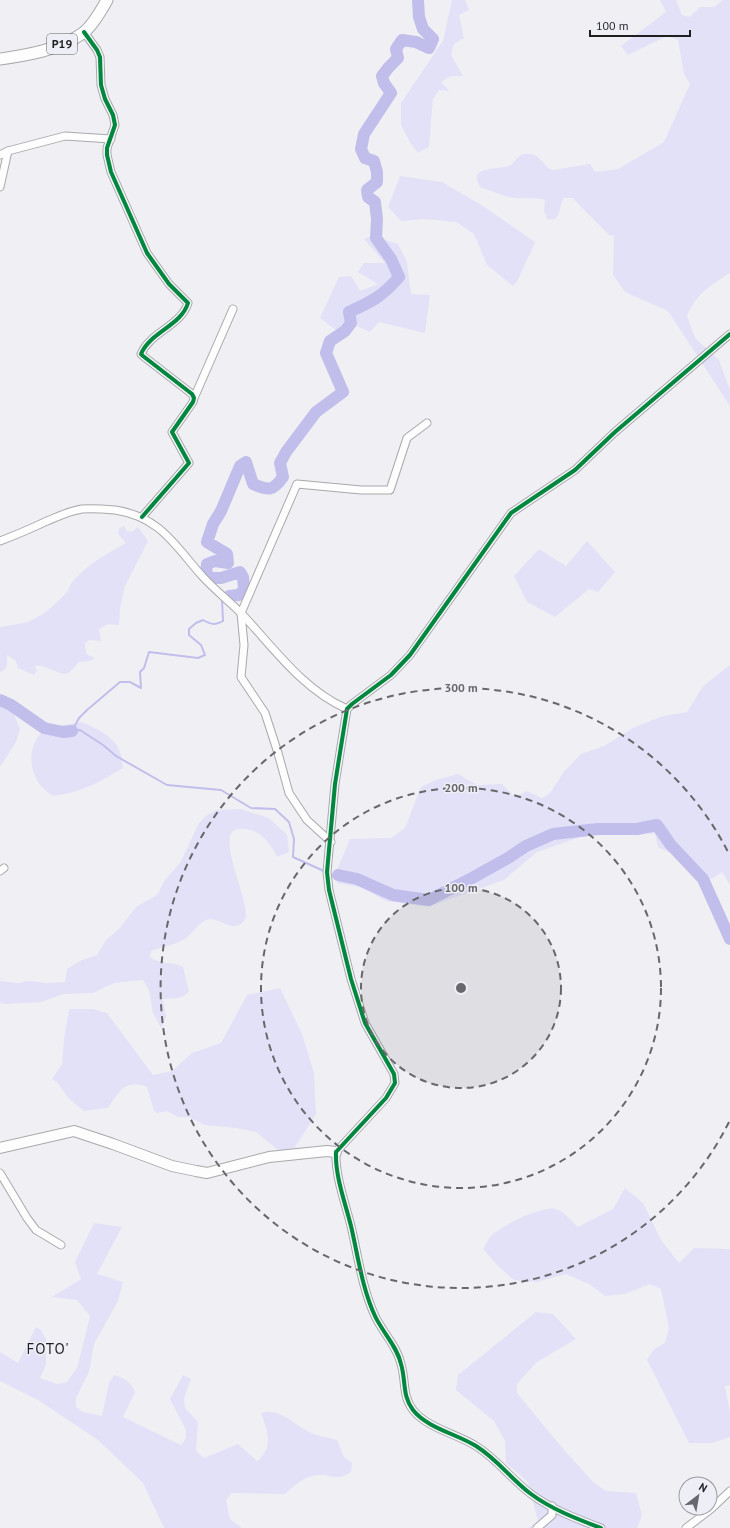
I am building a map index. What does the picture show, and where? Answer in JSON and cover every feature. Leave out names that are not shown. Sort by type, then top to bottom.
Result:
[{"type":"main road","name":"P19","points":[[0,59],[57,47],[84,32],[103,8],[107,0]]},
{"type":"street","points":[[84,32],[97,50],[100,57],[101,85],[105,99],[113,115],[115,125],[107,148],[111,172],[147,253],[169,284],[188,303],[180,317],[152,339],[141,354],[192,394],[194,398]]},
{"type":"street","points":[[0,155],[8,151],[65,136],[111,139]]},
{"type":"street","points":[[0,187],[8,151]]},
{"type":"street","points":[[142,518],[189,463],[172,432],[193,402],[233,309]]},
{"type":"street","points":[[601,1528],[574,1517],[532,1494],[514,1480],[488,1453],[474,1444],[424,1420],[414,1412],[408,1403],[401,1364],[394,1346],[376,1317],[367,1296],[340,1184],[336,1152],[386,1098],[395,1083],[394,1074],[365,1023],[351,980],[329,890],[327,872],[336,784],[347,709],[391,675],[410,655],[511,513],[575,470],[620,427],[730,334]]},
{"type":"street","points":[[331,842],[307,820],[289,793],[265,713],[241,677],[244,644],[241,613],[297,484],[361,490],[390,490],[408,438],[427,423]]},
{"type":"street","points":[[0,541],[70,512],[82,509],[101,508],[124,512],[142,518],[155,525],[167,535],[205,579],[241,613],[300,676],[322,695],[347,709]]},
{"type":"street","points":[[0,1148],[74,1131],[172,1166],[208,1172],[269,1156],[328,1151],[336,1152]]},
{"type":"street","points":[[0,1173],[27,1218],[36,1230],[61,1245]]},
{"type":"street","points":[[686,1528],[730,1491]]},
{"type":"street","points":[[536,1528],[552,1515],[552,1506]]},
{"type":"shaded area","points":[[452,0],[465,0],[469,10],[459,15],[464,38],[454,44],[451,55],[463,76],[451,76],[441,82],[449,91],[439,90],[433,99],[429,147],[418,153],[411,144],[401,125],[401,103],[443,41]]},
{"type":"shaded area","points":[[660,0],[676,0],[682,15],[689,17],[700,7],[714,7],[723,0],[730,0],[730,273],[717,281],[699,296],[687,316],[695,338],[719,360],[730,390],[730,406],[668,311],[625,292],[613,275],[614,235],[610,236],[573,198],[564,198],[559,213],[555,219],[552,220],[547,219],[544,210],[545,200],[534,198],[516,198],[502,195],[480,187],[477,179],[480,172],[509,166],[519,156],[525,154],[536,156],[553,170],[590,164],[595,172],[618,169],[664,142],[690,84],[684,74],[678,40],[667,36],[628,55],[621,46],[666,12]]},
{"type":"shaded area","points":[[400,176],[442,182],[483,206],[535,242],[518,280],[513,286],[487,265],[474,234],[456,222],[424,219],[401,221],[388,207]]},
{"type":"shaded area","points":[[372,236],[398,244],[407,262],[411,294],[430,295],[425,333],[379,322],[370,332],[356,326],[345,337],[320,318],[339,277],[351,276],[360,291],[378,284],[358,272],[364,263],[385,263],[364,239]]},
{"type":"shaded area","points":[[124,526],[127,531],[132,532],[138,527],[148,541],[125,586],[120,608],[119,625],[111,624],[104,626],[99,630],[101,641],[89,640],[85,643],[86,654],[95,658],[90,661],[79,662],[71,671],[65,674],[44,667],[35,666],[37,671],[34,675],[18,668],[16,661],[7,655],[6,667],[0,672],[0,627],[28,622],[49,610],[67,592],[72,582],[85,569],[126,543],[118,534],[119,528]]},
{"type":"shaded area","points":[[587,541],[615,572],[598,592],[589,589],[555,617],[527,602],[514,576],[539,549],[566,566]]},
{"type":"shaded area","points":[[730,665],[730,885],[722,872],[711,879],[695,878],[672,854],[658,847],[655,834],[611,832],[580,837],[537,852],[504,880],[428,907],[386,901],[361,887],[337,883],[337,870],[350,839],[391,838],[405,828],[421,787],[436,780],[458,774],[477,785],[502,784],[515,797],[527,791],[542,798],[550,793],[563,773],[581,754],[604,746],[633,728],[663,716],[687,712],[703,686]]},
{"type":"shaded area","points":[[0,703],[13,712],[20,729],[16,742],[0,767]]},
{"type":"shaded area","points":[[81,722],[104,733],[114,742],[120,752],[123,768],[81,790],[53,796],[41,786],[33,772],[31,759],[33,746],[45,730],[57,726]]},
{"type":"shaded area","points":[[240,809],[269,818],[287,835],[289,852],[277,857],[267,841],[262,836],[251,830],[238,829],[231,833],[231,856],[244,902],[246,914],[244,921],[236,926],[232,926],[208,919],[185,939],[151,951],[150,957],[157,961],[183,967],[189,991],[180,997],[163,999],[166,1017],[161,1028],[153,1013],[149,990],[143,980],[114,983],[93,993],[64,994],[41,1002],[0,1003],[0,981],[18,983],[29,981],[47,983],[65,982],[67,969],[82,960],[97,955],[106,940],[119,929],[136,907],[157,895],[165,880],[180,863],[199,823],[207,815],[216,810]]},
{"type":"shaded area","points":[[280,988],[302,1034],[314,1073],[316,1114],[288,1158],[256,1132],[236,1128],[205,1125],[189,1117],[178,1117],[167,1111],[157,1113],[154,1111],[147,1087],[133,1084],[128,1085],[119,1092],[108,1108],[84,1111],[69,1099],[57,1082],[52,1079],[62,1064],[69,1009],[93,1009],[107,1013],[153,1075],[172,1071],[192,1053],[221,1043],[247,995]]},
{"type":"shaded area","points":[[625,1188],[643,1203],[661,1240],[679,1263],[694,1248],[730,1249],[730,1385],[725,1386],[730,1412],[730,1437],[712,1443],[689,1443],[647,1360],[654,1349],[665,1343],[669,1328],[661,1289],[650,1284],[625,1294],[605,1296],[589,1284],[565,1274],[537,1282],[514,1280],[497,1265],[483,1249],[490,1237],[503,1227],[522,1217],[541,1210],[559,1210],[578,1227],[613,1209]]},
{"type":"shaded area","points":[[94,1223],[122,1227],[97,1274],[123,1282],[118,1301],[94,1344],[89,1372],[76,1398],[76,1407],[83,1412],[102,1416],[109,1383],[114,1375],[118,1376],[129,1383],[135,1392],[123,1417],[181,1445],[186,1438],[186,1430],[170,1399],[183,1375],[191,1379],[184,1398],[185,1408],[198,1422],[196,1451],[204,1458],[238,1444],[257,1461],[263,1455],[268,1444],[267,1432],[261,1413],[268,1412],[281,1415],[312,1433],[337,1440],[344,1457],[352,1463],[351,1472],[342,1477],[318,1475],[308,1477],[285,1494],[232,1493],[226,1500],[230,1519],[242,1528],[164,1528],[143,1483],[98,1440],[38,1400],[0,1381],[0,1352],[18,1363],[36,1327],[41,1330],[46,1339],[46,1365],[40,1378],[57,1384],[67,1382],[77,1368],[90,1316],[77,1300],[52,1297],[81,1279],[75,1262]]},
{"type":"shaded area","points":[[536,1312],[553,1314],[576,1339],[537,1362],[517,1384],[517,1393],[593,1482],[606,1491],[636,1493],[642,1515],[637,1528],[528,1528],[538,1522],[528,1482],[506,1463],[505,1441],[494,1421],[456,1390],[458,1375]]},
{"type":"waterway","points":[[229,596],[239,595],[244,589],[243,577],[240,572],[221,578],[210,578],[206,572],[207,564],[215,561],[228,563],[227,554],[207,542],[213,524],[221,511],[240,466],[246,462],[253,484],[267,489],[273,487],[279,482],[283,477],[280,463],[286,452],[316,412],[343,392],[326,353],[330,341],[345,331],[351,323],[349,312],[376,298],[388,289],[399,277],[391,259],[376,238],[377,219],[375,202],[368,197],[367,190],[377,182],[377,172],[374,161],[365,158],[361,149],[364,134],[391,93],[384,83],[382,76],[398,58],[396,49],[402,40],[416,42],[429,48],[433,39],[423,29],[419,17],[418,0]]},
{"type":"waterway","points":[[72,731],[79,718],[120,682],[130,682],[141,688],[140,672],[144,668],[149,652],[198,658],[205,655],[201,645],[189,635],[189,629],[196,623],[203,620],[213,624],[223,621],[222,600]]},
{"type":"waterway","points":[[0,700],[11,705],[44,728],[63,732],[72,731]]},
{"type":"waterway","points":[[72,731],[80,730],[103,745],[116,756],[167,785],[221,790],[251,808],[275,809],[289,822],[294,839],[293,857],[326,872]]},
{"type":"waterway","points":[[338,875],[357,879],[393,895],[429,900],[508,858],[526,846],[553,834],[598,829],[637,829],[657,825],[670,844],[703,879],[730,939]]},
{"type":"cycle path","points":[[84,32],[97,50],[100,57],[101,85],[105,99],[113,115],[115,125],[107,148],[111,172],[147,253],[169,284],[188,303],[179,318],[151,340],[145,346],[141,354],[192,394],[194,398],[193,402],[172,432],[189,463],[142,517]]},
{"type":"cycle path","points":[[601,1528],[564,1513],[547,1504],[531,1494],[484,1451],[426,1422],[419,1416],[413,1410],[407,1399],[399,1357],[378,1322],[367,1294],[339,1180],[336,1152],[386,1098],[395,1083],[394,1074],[365,1023],[351,979],[329,890],[327,872],[335,784],[347,709],[391,675],[410,655],[511,513],[575,470],[615,432],[730,334]]},
{"type":"district","name":"FOTO'","points":[[48,1349]]}]
